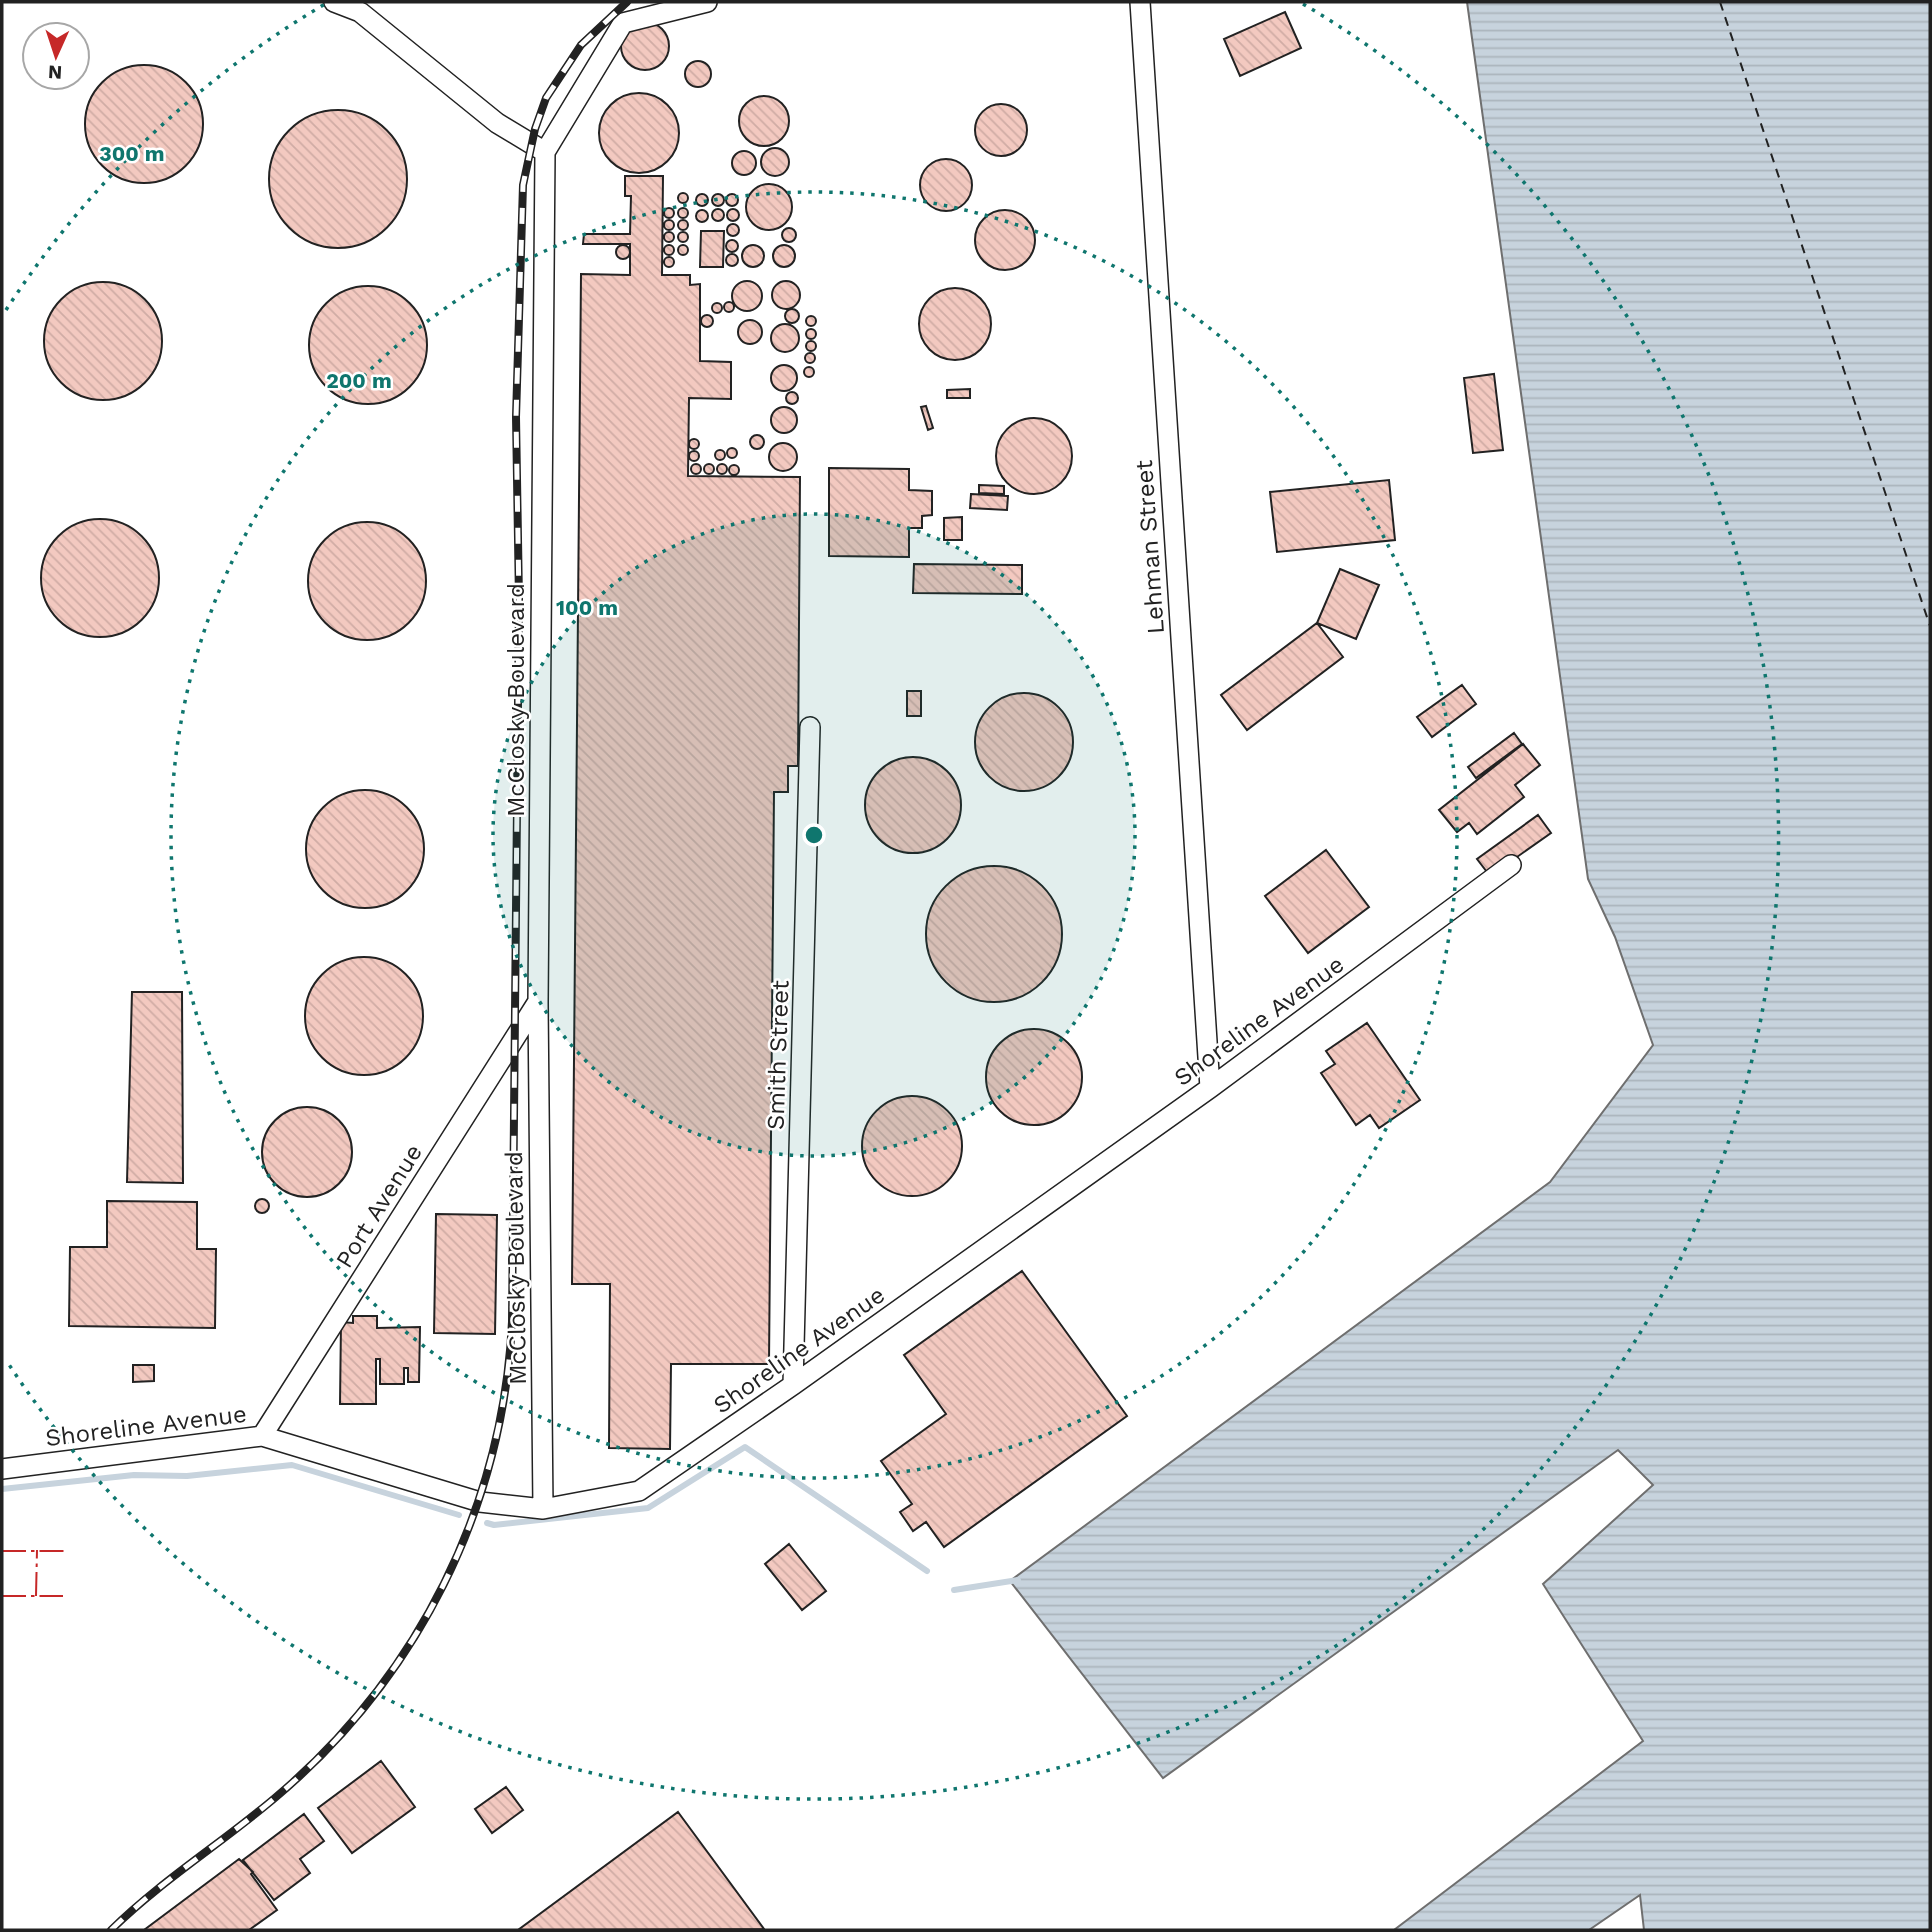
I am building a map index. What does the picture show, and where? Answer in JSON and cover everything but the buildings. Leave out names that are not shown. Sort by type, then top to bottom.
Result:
[{"type":"street","points":[[334,2],[359,12],[496,122],[545,152],[623,23],[707,2]]},
{"type":"street","name":"Lehman Street","points":[[1140,2],[1210,1088]]},
{"type":"street","name":"McClosky Boulevard","points":[[543,1509],[538,1003],[545,152]]},
{"type":"street","name":"Smith Street","points":[[793,1385],[810,727]]},
{"type":"street","name":"Shoreline Avenue","points":[[2,1469],[262,1436],[480,1502],[543,1509],[639,1491],[793,1385],[1210,1088],[1511,864]]},
{"type":"street","name":"Port Avenue","points":[[262,1436],[538,1003]]},
{"type":"shaded area","points":[[1467,2],[1930,2],[1930,1930],[1644,1930],[1640,1895],[1589,1930],[1394,1930],[1643,1741],[1543,1584],[1653,1485],[1618,1450],[1163,1778],[1010,1581],[1550,1182],[1653,1045],[1615,937],[1588,879]]},
{"type":"waterway","points":[[487,1523],[494,1525],[648,1508],[745,1447],[927,1571]]},
{"type":"waterway","points":[[2,1489],[134,1475],[187,1476],[292,1465],[459,1515]]},
{"type":"waterway","points":[[954,1590],[1018,1580]]},
{"type":"ferry route","points":[[1720,2],[1930,626]]},
{"type":"railway","points":[[111,1930],[151,1895],[276,1797],[327,1750],[372,1698],[411,1643],[444,1584],[471,1522],[491,1457],[505,1391],[512,1322],[519,600],[516,417],[523,185],[535,129],[546,98],[581,45],[627,2]]},
{"type":"power","points":[[36,1596],[37,1550]]},
{"type":"power","points":[[2,1551],[64,1551]]},
{"type":"power","points":[[2,1596],[63,1596]]}]
